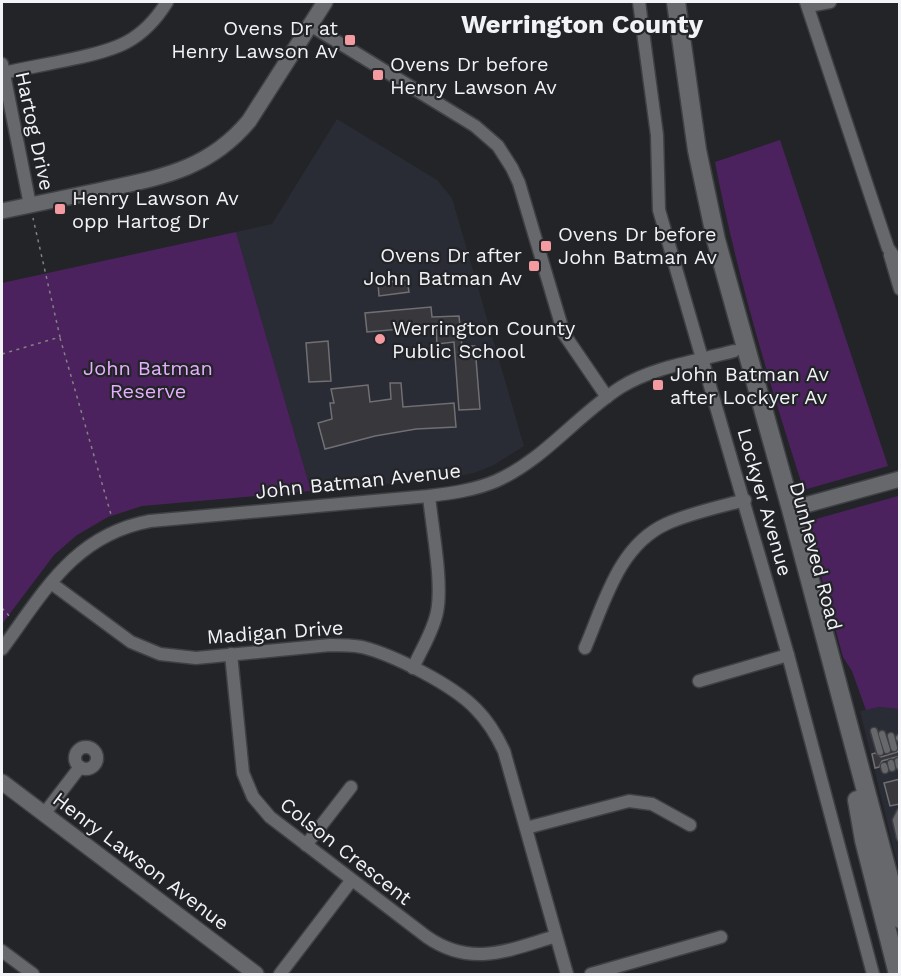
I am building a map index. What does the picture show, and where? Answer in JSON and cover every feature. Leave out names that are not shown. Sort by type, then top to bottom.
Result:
[{"type":"main road","name":"Dunheved Road","points":[[676,2],[697,150],[716,240],[791,509],[900,919]]},
{"type":"main road","name":"Dunheved Road","points":[[697,150],[696,171],[706,235],[734,351],[848,753],[872,872],[898,975]]},
{"type":"main road","points":[[738,322],[734,351],[752,370]]},
{"type":"main road","points":[[776,496],[791,509],[785,528]]},
{"type":"main road","points":[[872,872],[890,884],[880,903]]},
{"type":"street","points":[[2,69],[100,53],[120,47],[149,26],[167,2]]},
{"type":"street","points":[[2,212],[167,176],[196,165],[213,155],[233,139],[249,121],[325,2]]},
{"type":"street","name":"Lockyer Avenue","points":[[639,2],[657,135],[659,210],[745,500],[873,975]]},
{"type":"street","points":[[830,2],[807,4],[900,289]]},
{"type":"street","points":[[310,25],[475,126],[488,136],[506,156],[519,183],[561,327],[607,397]]},
{"type":"street","name":"Hartog Drive","points":[[2,69],[30,205]]},
{"type":"street","points":[[888,248],[900,265]]},
{"type":"street","name":"John Batman Avenue","points":[[2,649],[71,560],[106,535],[135,524],[429,496],[479,487],[497,481],[515,471],[621,387],[639,378],[734,351]]},
{"type":"street","points":[[791,509],[900,479]]},
{"type":"street","points":[[413,668],[433,624],[438,603],[429,496]]},
{"type":"street","points":[[585,648],[617,574],[627,556],[641,541],[672,521],[745,500]]},
{"type":"street","name":"Madigan Drive","points":[[51,583],[119,634],[150,651],[183,658],[351,645],[376,651],[413,668],[463,697],[488,722],[504,752],[567,975]]},
{"type":"street","name":"Colson Crescent","points":[[231,654],[240,757],[247,786],[259,807],[270,817],[434,942],[456,952],[476,955],[498,953],[556,936]]},
{"type":"street","points":[[699,681],[788,655]]},
{"type":"street","points":[[44,814],[80,767]]},
{"type":"street","name":"Henry Lawson Avenue","points":[[2,782],[256,975]]},
{"type":"street","points":[[306,845],[351,787]]},
{"type":"street","points":[[526,828],[629,801],[652,804],[690,825]]},
{"type":"street","points":[[280,975],[351,881]]},
{"type":"street","points":[[591,975],[721,937]]},
{"type":"street","points":[[2,951],[28,973]]},
{"type":"lane","points":[[874,731],[887,750]]},
{"type":"lane","points":[[882,734],[887,750]]},
{"type":"lane","points":[[887,750],[891,736]]},
{"type":"lane","points":[[900,812],[896,820],[900,838]]},
{"type":"path","points":[[30,205],[60,337],[112,518]]},
{"type":"path","points":[[2,354],[60,337]]},
{"type":"shaded area","name":"Werrington County Public School","points":[[337,119],[437,180],[452,198],[524,446],[494,465],[474,473],[447,478],[311,491],[236,232],[272,224]]},
{"type":"shaded area","points":[[879,707],[899,709],[899,870],[860,711]]},
{"type":"green space","points":[[780,140],[888,466],[807,489],[802,485],[754,325],[715,162]]},
{"type":"green space","name":"John Batman Reserve","points":[[236,232],[311,491],[142,506],[108,517],[77,535],[54,555],[2,624],[2,283]]},
{"type":"green space","points":[[898,496],[899,709],[879,707],[866,710],[852,671],[843,657],[809,531],[816,519]]},
{"type":"building","points":[[407,280],[409,292],[379,296],[378,283]]},
{"type":"building","points":[[431,307],[432,317],[459,316],[462,346],[475,346],[480,409],[459,410],[454,342],[437,344],[436,326],[367,332],[365,313]]},
{"type":"building","points":[[328,341],[331,381],[309,382],[306,343]]},
{"type":"building","points":[[390,383],[401,383],[403,407],[454,403],[456,427],[416,429],[375,436],[325,449],[318,423],[332,419],[330,403],[334,403],[331,389],[368,385],[370,402],[391,399]]},
{"type":"building","points":[[900,747],[900,756],[882,761],[879,767],[875,768],[872,754],[875,753],[881,757],[897,752]]},
{"type":"building","points":[[900,779],[900,804],[890,806],[884,783]]},
{"type":"place","name":"Ovens Dr at Henry Lawson Av","points":[[350,40]]},
{"type":"place","name":"Ovens Dr before Henry Lawson Av","points":[[378,75]]},
{"type":"place","name":"Henry Lawson Av opp Hartog Dr","points":[[60,209]]},
{"type":"place","name":"Ovens Dr before John Batman Av","points":[[546,246]]},
{"type":"place","name":"Ovens Dr after John Batman Av","points":[[534,266]]},
{"type":"place","name":"Werrington County Public School","points":[[380,339]]},
{"type":"place","name":"John Batman Av after Lockyer Av","points":[[658,385]]},
{"type":"district","name":"Werrington County","points":[[582,24]]}]
